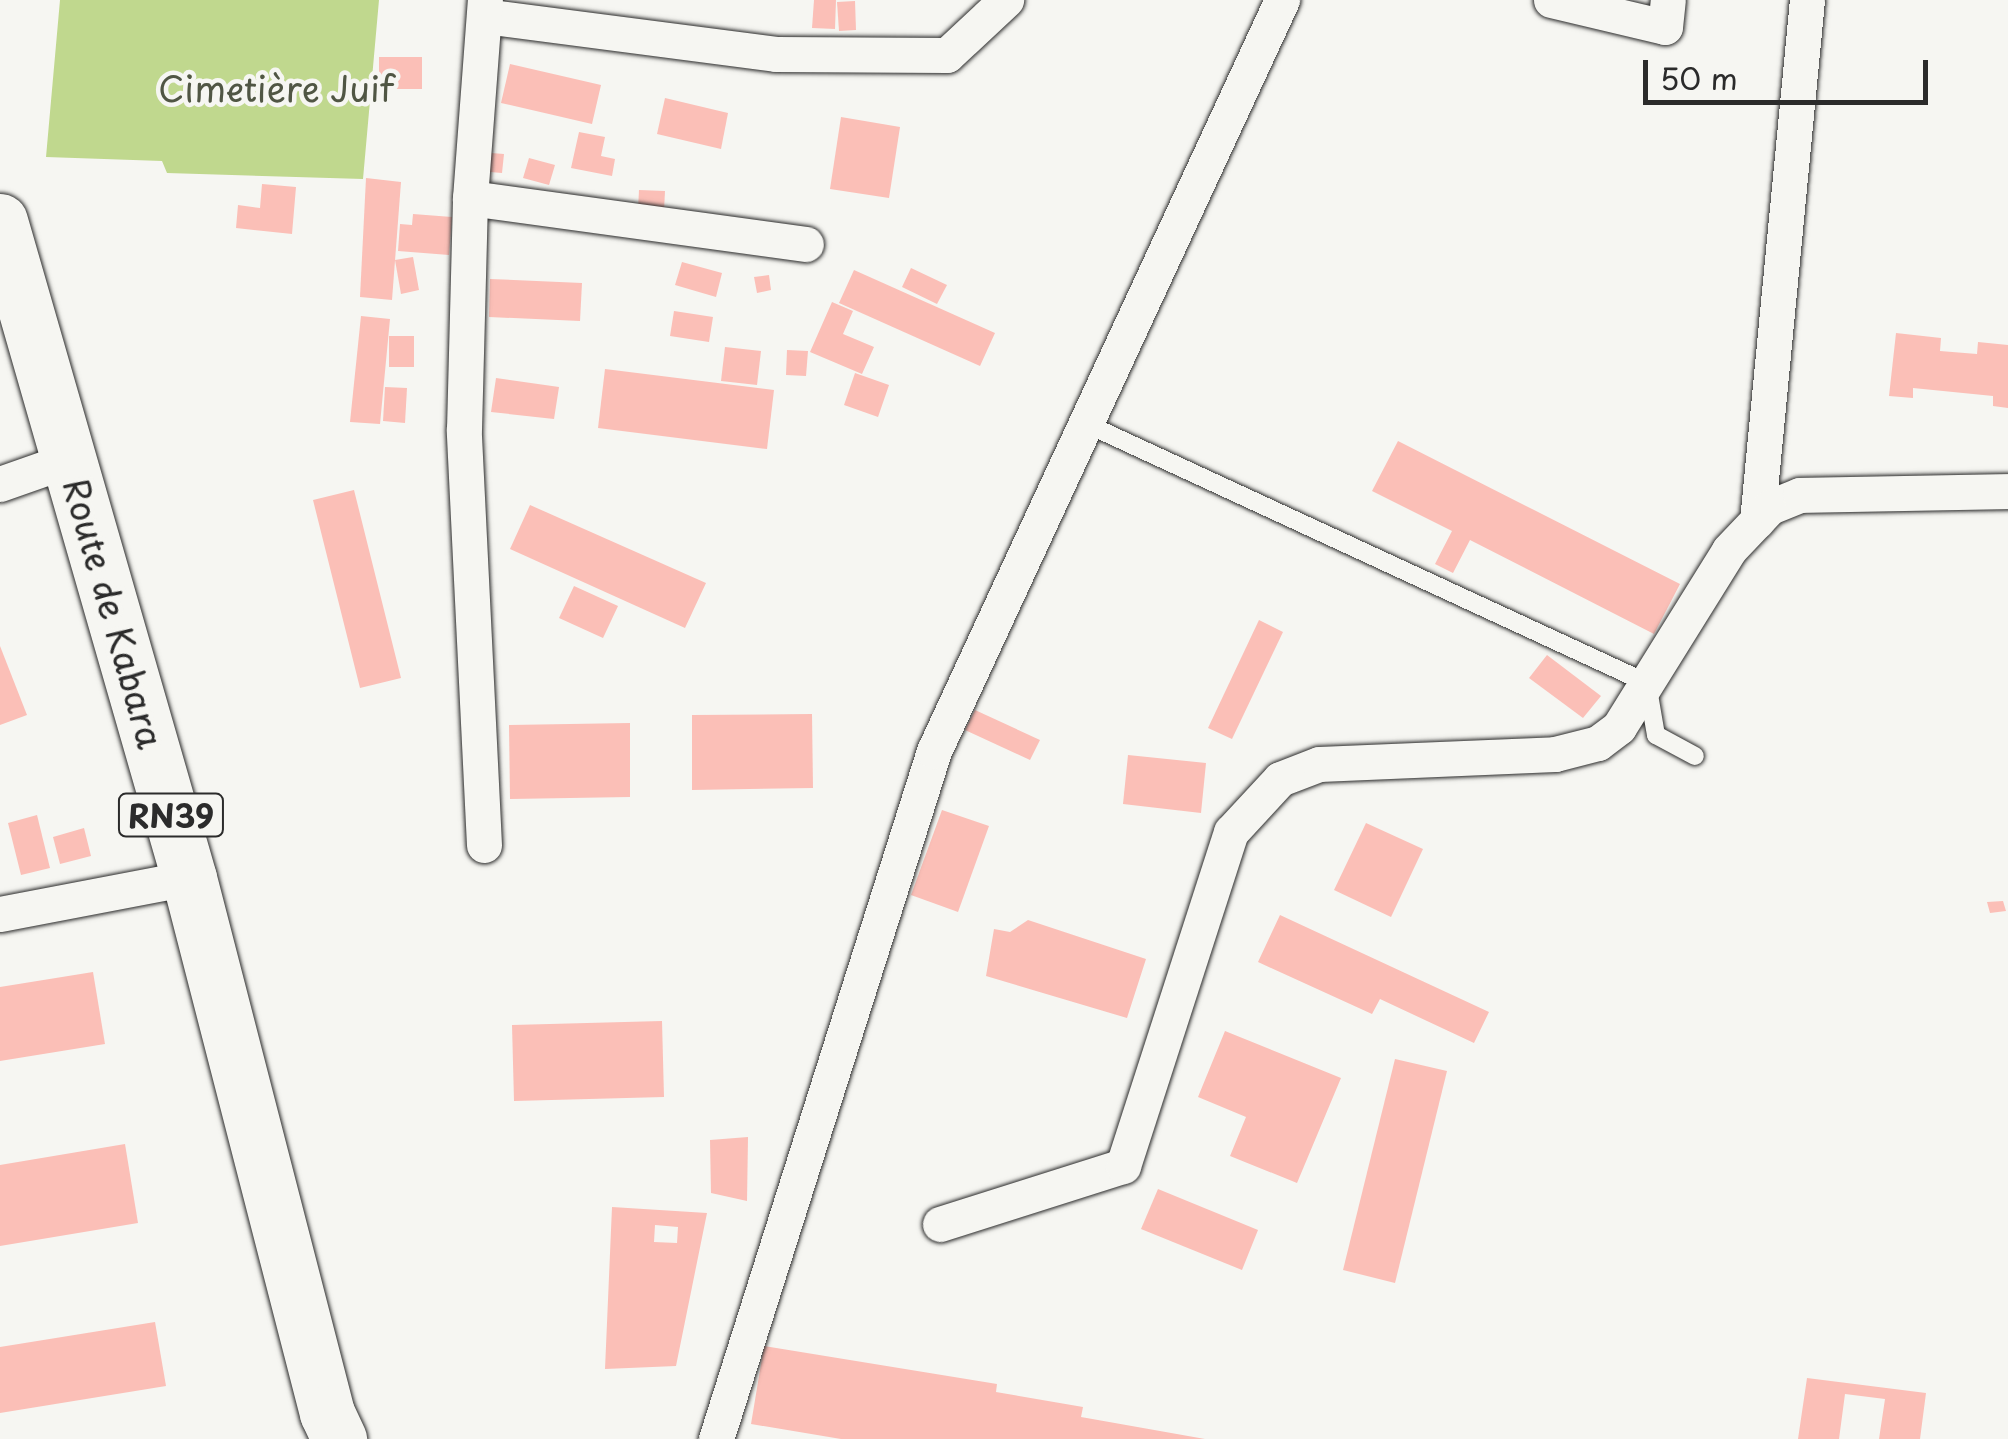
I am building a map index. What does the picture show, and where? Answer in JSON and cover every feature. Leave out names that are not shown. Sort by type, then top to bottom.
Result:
[{"type":"main road","name":"Route de Kabara","points":[[0,221],[189,878],[331,1430]]},
{"type":"street","points":[[484,845],[464,429],[470,198],[485,8],[776,54],[947,55],[1006,0]]},
{"type":"street","points":[[716,1439],[934,751],[1282,0]]},
{"type":"street","points":[[1550,0],[1665,27],[1668,0]]},
{"type":"street","points":[[1758,521],[1807,0]]},
{"type":"street","points":[[470,198],[806,244]]},
{"type":"street","points":[[0,484],[71,458]]},
{"type":"street","points":[[940,1224],[1123,1166],[1231,832],[1280,779],[1319,764],[1555,754],[1598,743],[1619,728],[1729,550],[1770,507],[1800,495],[2008,492]]},
{"type":"street","points":[[0,914],[189,878]]},
{"type":"lane","points":[[1086,424],[1647,684],[1656,735],[1695,756]]},
{"type":"green space","name":"Cimetière Juif","points":[[60,0],[379,0],[363,179],[167,173],[162,161],[46,157]]},
{"type":"building","points":[[814,0],[836,0],[835,29],[812,28]]},
{"type":"building","points":[[855,1],[856,30],[839,31],[837,2]]},
{"type":"building","points":[[379,57],[422,57],[422,89],[379,89]]},
{"type":"building","points":[[510,64],[601,85],[592,124],[501,103]]},
{"type":"building","points":[[665,98],[728,113],[721,149],[657,134]]},
{"type":"building","points":[[841,117],[900,127],[889,198],[830,189]]},
{"type":"building","points":[[579,132],[605,137],[601,156],[615,159],[612,176],[571,168]]},
{"type":"building","points":[[479,152],[504,154],[502,173],[478,171]]},
{"type":"building","points":[[529,158],[555,165],[549,185],[523,178]]},
{"type":"building","points":[[366,178],[401,182],[392,300],[360,297]]},
{"type":"building","points":[[262,184],[296,187],[292,234],[236,228],[238,205],[260,208]]},
{"type":"building","points":[[639,190],[665,191],[664,211],[638,210]]},
{"type":"building","points":[[413,214],[452,217],[449,255],[398,251],[400,224],[412,225]]},
{"type":"building","points":[[413,257],[419,290],[401,294],[395,260]]},
{"type":"building","points":[[682,262],[722,273],[716,297],[675,285]]},
{"type":"building","points":[[911,268],[947,285],[937,304],[902,287]]},
{"type":"building","points":[[854,270],[995,333],[980,366],[839,303]]},
{"type":"building","points":[[769,275],[771,290],[757,293],[754,277]]},
{"type":"building","points":[[490,279],[582,283],[580,321],[489,317]]},
{"type":"building","points":[[832,302],[853,311],[843,334],[874,347],[862,374],[810,352]]},
{"type":"building","points":[[674,311],[713,317],[709,342],[670,336]]},
{"type":"building","points":[[361,316],[390,319],[380,424],[350,422]]},
{"type":"building","points":[[1896,333],[1941,338],[1940,351],[1977,354],[1978,342],[2008,345],[2008,408],[1993,406],[1993,396],[1913,388],[1913,398],[1889,396]]},
{"type":"building","points":[[389,336],[414,336],[414,367],[389,367]]},
{"type":"building","points":[[725,347],[761,351],[757,385],[721,381]]},
{"type":"building","points":[[787,350],[808,351],[806,376],[786,375]]},
{"type":"building","points":[[605,369],[774,390],[767,449],[598,428]]},
{"type":"building","points":[[855,373],[889,385],[878,417],[844,405]]},
{"type":"building","points":[[496,378],[559,387],[554,419],[491,412]]},
{"type":"building","points":[[385,387],[407,388],[405,423],[383,421]]},
{"type":"building","points":[[1398,441],[1680,584],[1654,634],[1470,540],[1453,573],[1435,564],[1452,531],[1372,491]]},
{"type":"building","points":[[354,490],[401,678],[360,688],[313,500]]},
{"type":"building","points":[[530,505],[706,583],[685,628],[510,549]]},
{"type":"building","points":[[574,586],[618,606],[603,638],[559,618]]},
{"type":"building","points":[[1259,620],[1283,632],[1232,739],[1208,728]]},
{"type":"building","points":[[0,646],[27,715],[0,725]]},
{"type":"building","points":[[1547,655],[1601,696],[1583,718],[1529,678]]},
{"type":"building","points":[[975,710],[1040,740],[1030,760],[965,730]]},
{"type":"building","points":[[812,714],[813,788],[692,790],[692,715]]},
{"type":"building","points":[[630,723],[630,797],[510,799],[509,725]]},
{"type":"building","points":[[1128,755],[1206,763],[1201,813],[1123,804]]},
{"type":"building","points":[[942,810],[989,826],[958,912],[911,895]]},
{"type":"building","points":[[37,815],[50,868],[21,875],[8,823]]},
{"type":"building","points":[[1366,823],[1423,849],[1391,917],[1334,890]]},
{"type":"building","points":[[84,828],[91,856],[60,864],[53,837]]},
{"type":"building","points":[[2003,901],[2006,911],[1990,913],[1987,902]]},
{"type":"building","points":[[1280,915],[1489,1012],[1474,1043],[1380,999],[1372,1014],[1258,962]]},
{"type":"building","points":[[1028,920],[1146,959],[1127,1018],[986,976],[994,929],[1010,932]]},
{"type":"building","points":[[93,972],[105,1044],[0,1061],[0,987]]},
{"type":"building","points":[[662,1021],[664,1097],[514,1101],[512,1025]]},
{"type":"building","points":[[1225,1031],[1341,1078],[1297,1183],[1230,1156],[1246,1117],[1198,1097]]},
{"type":"building","points":[[1395,1059],[1447,1071],[1395,1283],[1343,1270]]},
{"type":"building","points":[[748,1137],[747,1201],[711,1193],[710,1140]]},
{"type":"building","points":[[125,1144],[138,1223],[0,1246],[0,1165]]},
{"type":"building","points":[[1158,1189],[1258,1230],[1242,1270],[1141,1229]]},
{"type":"building","points":[[612,1207],[707,1213],[676,1366],[605,1369]],"holes":[[[655,1225],[678,1227],[677,1243],[654,1242]]]},
{"type":"building","points":[[155,1322],[166,1386],[0,1413],[0,1347]]},
{"type":"building","points":[[764,1346],[997,1384],[996,1392],[1083,1407],[1081,1417],[1205,1439],[841,1439],[751,1424]]},
{"type":"building","points":[[1807,1378],[1926,1393],[1920,1439],[1879,1439],[1885,1399],[1845,1394],[1839,1439],[1798,1439]]}]
